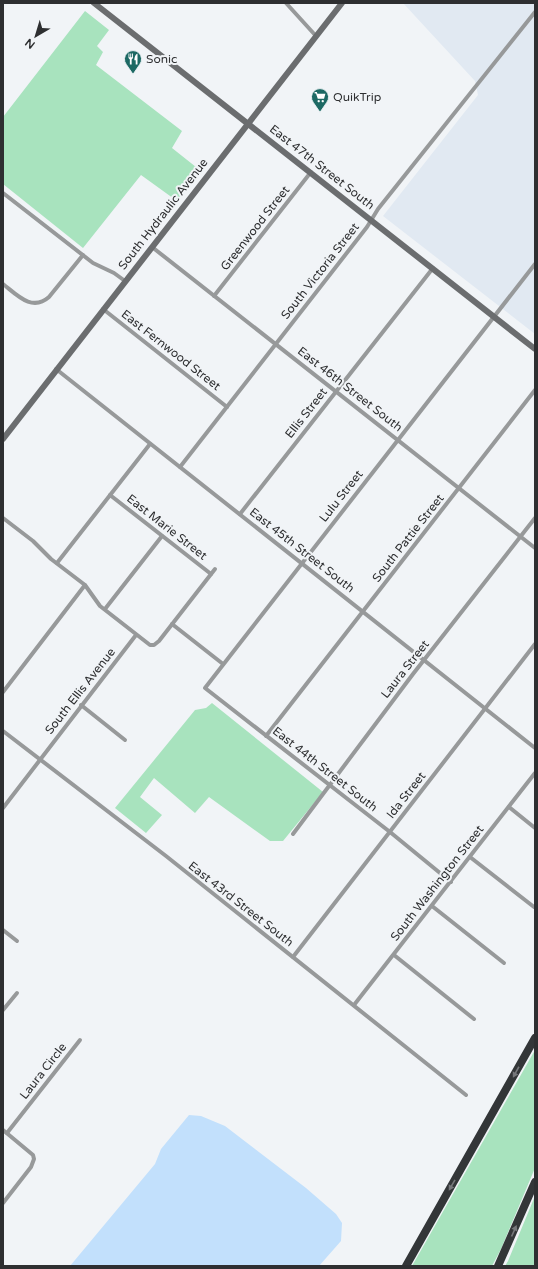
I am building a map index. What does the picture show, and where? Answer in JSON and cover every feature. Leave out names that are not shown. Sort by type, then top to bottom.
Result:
[{"type":"highway","points":[[406,1266],[535,1038]]},
{"type":"highway","points":[[498,1266],[535,1182]]},
{"type":"main road","name":"East 47th Street South","points":[[94,3],[535,348]]},
{"type":"main road","name":"South Hydraulic Avenue","points":[[3,439],[342,3]]},
{"type":"street","points":[[286,3],[316,36]]},
{"type":"street","name":"South Victoria Street","points":[[180,467],[276,344],[378,209],[535,12]]},
{"type":"street","name":"Greenwood Street","points":[[214,296],[311,172]]},
{"type":"street","points":[[3,193],[93,263],[114,273],[125,281]]},
{"type":"street","name":"East 46th Street South","points":[[152,247],[535,548]]},
{"type":"street","points":[[3,284],[30,303],[38,304],[44,302],[50,297],[83,255]]},
{"type":"street","name":"Lulu Street","points":[[204,688],[535,264]]},
{"type":"street","name":"Ellis Street","points":[[240,514],[433,268]]},
{"type":"street","name":"East Fernwood Street","points":[[103,309],[226,407]]},
{"type":"street","name":"East 45th Street South","points":[[56,369],[535,748]]},
{"type":"street","name":"South Pattie Street","points":[[266,736],[535,390]]},
{"type":"street","points":[[57,563],[150,444]]},
{"type":"street","name":"East Marie Street","points":[[110,495],[211,574]]},
{"type":"street","points":[[3,518],[85,585],[105,610],[150,645],[154,645],[159,641],[215,569]]},
{"type":"street","name":"Laura Street","points":[[292,834],[424,660],[535,518]]},
{"type":"street","points":[[105,610],[162,536]]},
{"type":"street","points":[[3,692],[85,585]]},
{"type":"street","points":[[172,624],[223,664]]},
{"type":"street","name":"South Ellis Avenue","points":[[41,760],[45,752],[136,635]]},
{"type":"street","name":"Ida Street","points":[[293,957],[535,644]]},
{"type":"street","name":"East 44th Street South","points":[[204,688],[390,832],[451,882]]},
{"type":"street","points":[[81,705],[125,740]]},
{"type":"street","name":"East 43rd Street South","points":[[3,731],[166,856],[466,1095]]},
{"type":"street","points":[[3,808],[41,760]]},
{"type":"street","name":"South Washington Street","points":[[354,1006],[535,773]]},
{"type":"street","points":[[509,807],[535,828]]},
{"type":"street","points":[[470,857],[534,907]]},
{"type":"street","points":[[432,906],[504,963]]},
{"type":"street","points":[[3,930],[17,941]]},
{"type":"street","points":[[394,955],[474,1020]]},
{"type":"street","points":[[3,1010],[17,993]]},
{"type":"street","name":"Laura Circle","points":[[5,1132],[80,1040]]},
{"type":"street","points":[[3,1203],[31,1167],[34,1159],[33,1155],[5,1132]]},
{"type":"shaded area","points":[[403,3],[535,3],[535,334],[383,216],[478,95],[475,81]]},
{"type":"green space","points":[[85,11],[109,30],[97,46],[103,52],[96,65],[182,131],[172,148],[201,171],[177,201],[141,175],[83,248],[3,184],[3,117]]},
{"type":"green space","points":[[212,703],[323,792],[283,841],[270,841],[209,797],[195,813],[154,778],[140,797],[162,815],[146,833],[115,808],[195,710],[206,708]]},
{"type":"green space","points":[[535,1050],[535,1168],[501,1249],[492,1266],[412,1266]]},
{"type":"green space","points":[[535,1196],[535,1266],[505,1266],[508,1261]]},
{"type":"water","points":[[189,1115],[201,1116],[225,1126],[306,1188],[336,1214],[342,1223],[341,1241],[319,1266],[70,1266],[155,1164],[161,1149]]},
{"type":"place","name":"Sonic","points":[[133,74]]},
{"type":"place","name":"QuikTrip","points":[[320,112]]}]
